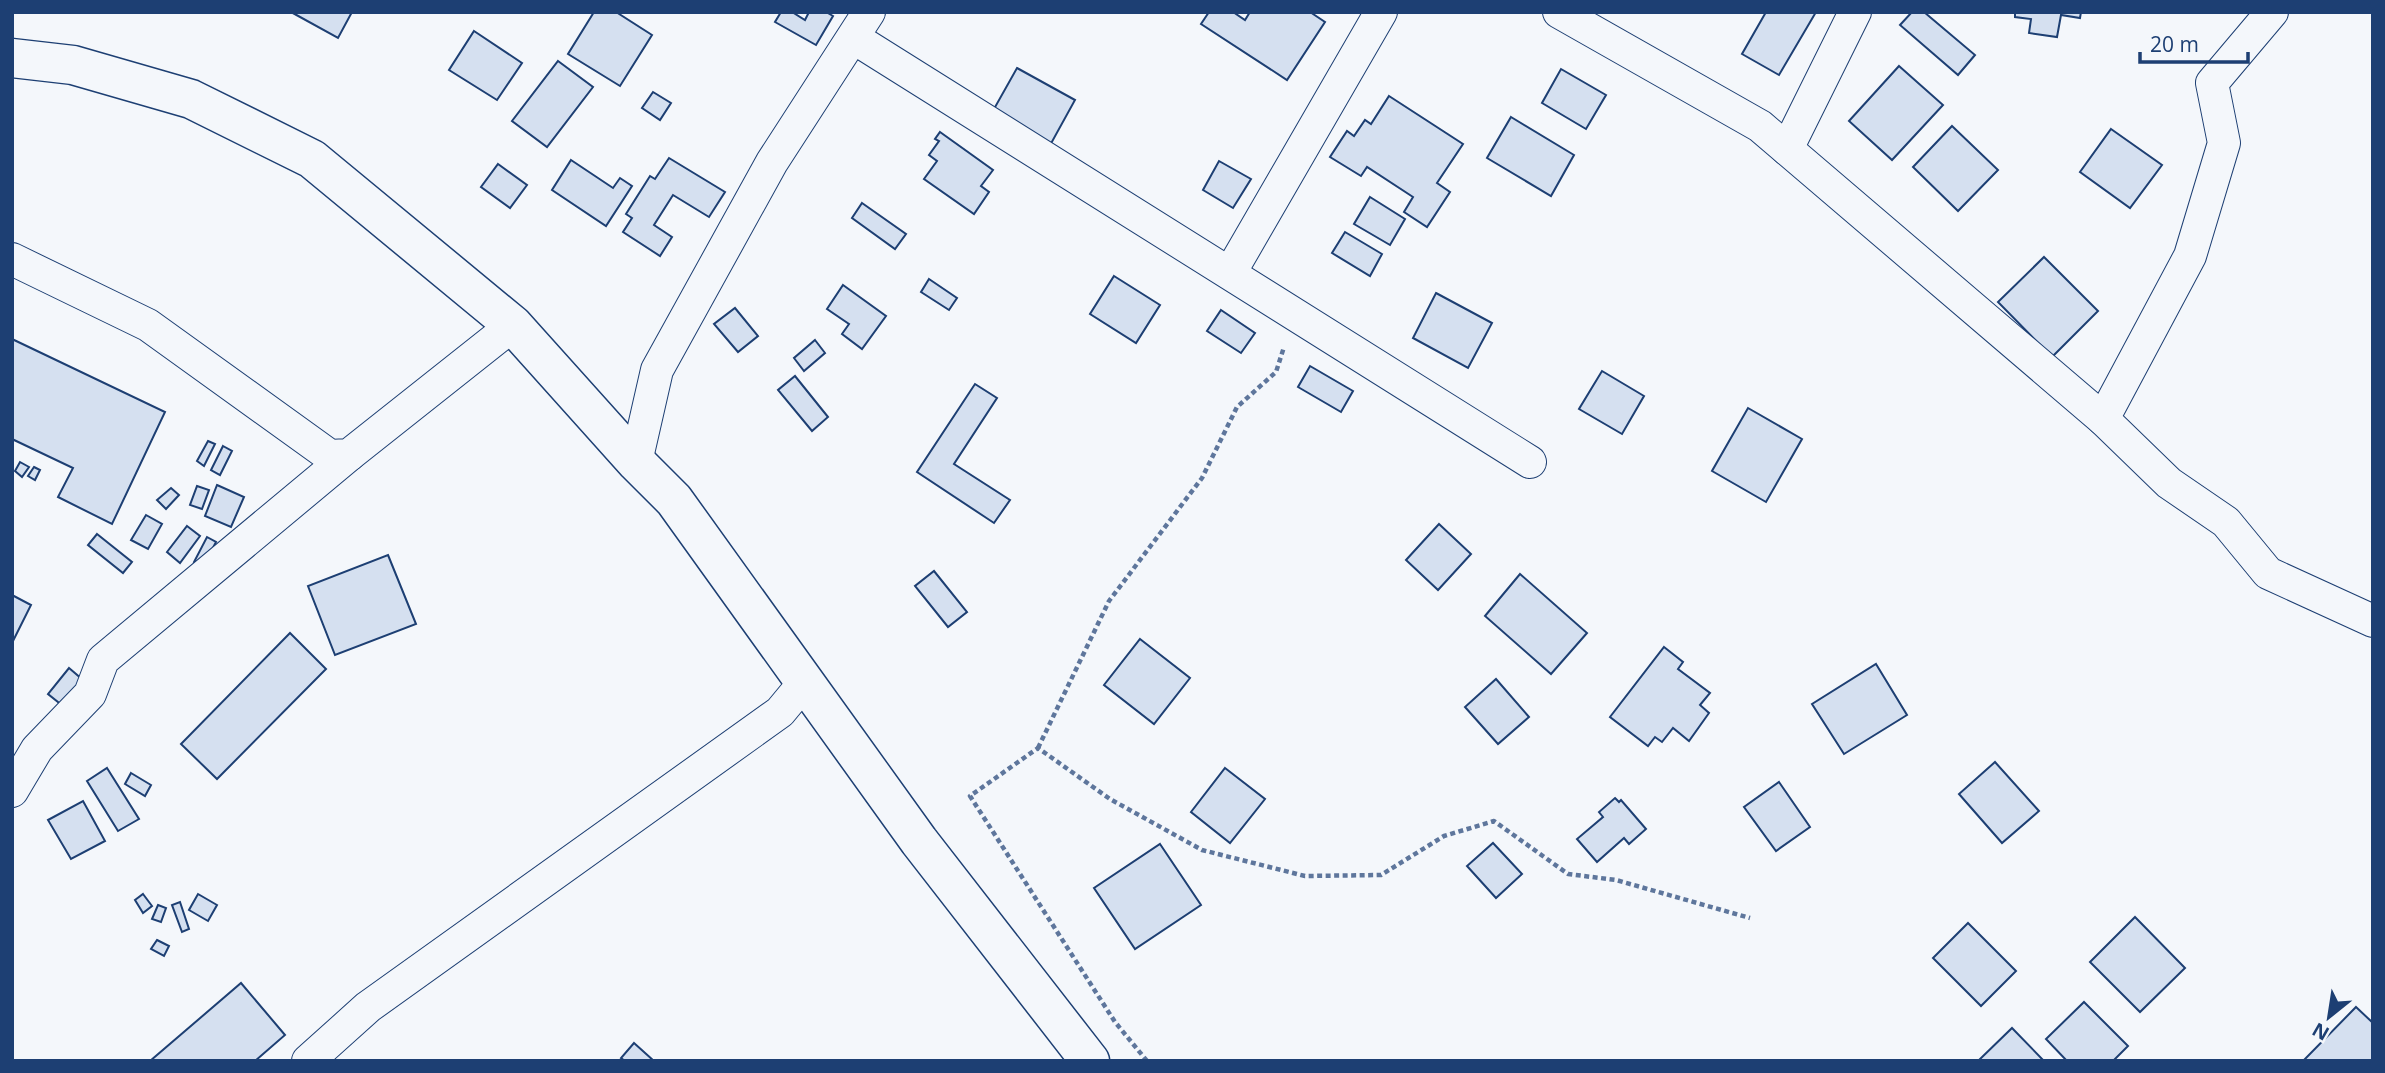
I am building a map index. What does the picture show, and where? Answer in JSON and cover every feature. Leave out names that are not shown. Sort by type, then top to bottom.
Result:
[{"type":"main road","points":[[12,58],[73,65],[191,99],[312,159],[513,325],[636,462],[674,500],[919,841],[1090,1061]]},
{"type":"street","points":[[1230,273],[1381,12]]},
{"type":"street","points":[[1559,12],[1760,125],[2103,419],[2169,483],[2226,522],[2268,573],[2373,621]]},
{"type":"street","points":[[1787,149],[1855,12]]},
{"type":"street","points":[[2103,419],[2190,256],[2224,143],[2212,83],[2272,12]]},
{"type":"street","points":[[636,462],[657,370],[772,162],[861,25],[1230,273],[1531,462]]},
{"type":"street","points":[[12,259],[148,325],[330,456],[349,455]]},
{"type":"street","points":[[12,791],[37,749],[90,694],[103,660],[349,455],[513,325]]},
{"type":"street","points":[[307,1061],[368,1007],[780,712],[804,683]]},
{"type":"path","points":[[1147,1061],[1115,1022],[970,796],[1038,748],[1109,601],[1202,478],[1237,407],[1276,372],[1296,315]]},
{"type":"path","points":[[1038,748],[1110,799],[1202,850],[1304,876],[1381,875],[1444,836],[1494,821],[1568,874],[1616,880],[1750,918]]},
{"type":"building","points":[[291,12],[352,12],[338,38]]},
{"type":"building","points":[[594,12],[616,12],[652,35],[620,86],[568,54]]},
{"type":"building","points":[[781,12],[792,12],[805,20],[809,12],[826,12],[833,16],[816,45],[775,22]]},
{"type":"building","points":[[1209,12],[1233,12],[1245,20],[1250,12],[1310,12],[1325,22],[1287,80],[1201,24]]},
{"type":"building","points":[[1766,12],[1816,12],[1779,75],[1742,54]]},
{"type":"building","points":[[1912,12],[1924,12],[1975,55],[1958,75],[1900,25]]},
{"type":"building","points":[[2015,12],[2081,12],[2080,18],[2061,15],[2057,37],[2029,33],[2031,19],[2015,17]]},
{"type":"building","points":[[474,31],[522,63],[497,100],[449,70]]},
{"type":"building","points":[[558,61],[593,87],[547,147],[512,121]]},
{"type":"building","points":[[1899,66],[1943,105],[1892,160],[1849,121]]},
{"type":"building","points":[[1017,68],[1075,100],[1048,149],[990,116]]},
{"type":"building","points":[[1561,69],[1606,95],[1586,129],[1542,103]]},
{"type":"building","points":[[653,92],[671,103],[660,120],[642,108]]},
{"type":"building","points":[[1389,96],[1463,144],[1437,183],[1450,192],[1427,227],[1404,212],[1413,197],[1367,167],[1361,176],[1330,157],[1347,131],[1354,136],[1365,120],[1371,124]]},
{"type":"building","points":[[1511,117],[1574,155],[1551,196],[1487,158]]},
{"type":"building","points":[[1952,126],[1998,170],[1958,211],[1913,167]]},
{"type":"building","points":[[2111,129],[2162,165],[2130,208],[2080,172]]},
{"type":"building","points":[[940,132],[993,170],[981,186],[989,192],[974,214],[924,179],[937,161],[929,155],[939,141],[935,139]]},
{"type":"building","points":[[669,158],[725,192],[709,217],[673,195],[654,225],[672,237],[660,256],[623,232],[632,218],[626,214],[650,176],[655,179]]},
{"type":"building","points":[[571,160],[613,188],[620,178],[632,186],[606,226],[552,190]]},
{"type":"building","points":[[1219,161],[1251,179],[1233,208],[1203,190]]},
{"type":"building","points":[[498,164],[527,185],[510,208],[481,187]]},
{"type":"building","points":[[1370,197],[1405,219],[1390,245],[1354,224]]},
{"type":"building","points":[[862,203],[906,234],[895,249],[852,218]]},
{"type":"building","points":[[1345,232],[1382,254],[1370,276],[1332,253]]},
{"type":"building","points":[[2044,257],[2098,311],[2052,357],[1998,302]]},
{"type":"building","points":[[1114,276],[1160,305],[1136,343],[1090,314]]},
{"type":"building","points":[[929,279],[957,298],[949,310],[921,292]]},
{"type":"building","points":[[843,285],[886,316],[862,349],[842,334],[849,324],[827,309]]},
{"type":"building","points":[[1436,293],[1492,323],[1468,368],[1413,338]]},
{"type":"building","points":[[735,308],[758,336],[738,352],[714,324]]},
{"type":"building","points":[[1221,310],[1255,333],[1241,353],[1207,331]]},
{"type":"building","points":[[12,339],[165,412],[112,524],[58,497],[73,468],[12,439]]},
{"type":"building","points":[[815,340],[825,353],[804,371],[794,358]]},
{"type":"building","points":[[1310,366],[1353,391],[1341,412],[1298,387]]},
{"type":"building","points":[[1602,371],[1644,396],[1622,434],[1579,409]]},
{"type":"building","points":[[795,376],[828,417],[812,431],[778,390]]},
{"type":"building","points":[[975,384],[997,398],[954,464],[1010,500],[994,523],[917,472]]},
{"type":"building","points":[[1748,408],[1802,439],[1766,502],[1712,471]]},
{"type":"building","points":[[208,441],[215,444],[204,466],[197,461]]},
{"type":"building","points":[[223,446],[232,451],[220,475],[211,470]]},
{"type":"building","points":[[20,462],[29,467],[22,477],[15,471]]},
{"type":"building","points":[[34,467],[40,470],[35,480],[28,476]]},
{"type":"building","points":[[217,485],[244,497],[231,527],[205,516]]},
{"type":"building","points":[[197,486],[209,490],[202,509],[190,505]]},
{"type":"building","points":[[171,488],[179,495],[166,509],[157,500]]},
{"type":"building","points":[[146,515],[162,524],[148,549],[131,540]]},
{"type":"building","points":[[1439,524],[1471,554],[1438,590],[1406,560]]},
{"type":"building","points":[[187,526],[200,536],[180,563],[167,552]]},
{"type":"building","points":[[97,534],[132,562],[123,573],[88,545]]},
{"type":"building","points":[[207,537],[216,542],[203,567],[194,562]]},
{"type":"building","points":[[388,555],[416,624],[335,655],[308,586]]},
{"type":"building","points":[[934,571],[967,612],[948,627],[915,586]]},
{"type":"building","points":[[1520,574],[1587,633],[1551,674],[1485,616]]},
{"type":"building","points":[[12,595],[31,605],[12,643]]},
{"type":"building","points":[[290,633],[326,669],[217,779],[181,744]]},
{"type":"building","points":[[1140,639],[1190,678],[1154,724],[1104,685]]},
{"type":"building","points":[[1664,647],[1683,662],[1678,669],[1710,693],[1700,705],[1709,713],[1689,741],[1673,728],[1662,742],[1655,737],[1648,746],[1610,717]]},
{"type":"building","points":[[1876,664],[1907,715],[1844,754],[1812,704]]},
{"type":"building","points":[[69,668],[83,680],[63,706],[48,694]]},
{"type":"building","points":[[1496,679],[1529,717],[1498,744],[1465,707]]},
{"type":"building","points":[[1995,762],[2039,811],[2002,843],[1959,794]]},
{"type":"building","points":[[107,768],[139,819],[118,831],[87,781]]},
{"type":"building","points":[[1225,768],[1265,799],[1230,843],[1191,812]]},
{"type":"building","points":[[131,773],[151,785],[145,796],[125,784]]},
{"type":"building","points":[[1779,782],[1810,827],[1776,851],[1744,807]]},
{"type":"building","points":[[1615,798],[1619,802],[1621,800],[1646,829],[1629,844],[1624,838],[1597,862],[1577,839],[1603,817],[1599,812]]},
{"type":"building","points":[[83,801],[105,841],[71,859],[48,820]]},
{"type":"building","points":[[1493,843],[1522,874],[1496,898],[1467,866]]},
{"type":"building","points":[[1160,844],[1201,905],[1135,949],[1094,888]]},
{"type":"building","points":[[143,894],[152,906],[143,913],[135,900]]},
{"type":"building","points":[[198,894],[217,905],[208,921],[189,910]]},
{"type":"building","points":[[180,902],[189,929],[182,932],[172,905]]},
{"type":"building","points":[[158,905],[166,908],[161,922],[152,919]]},
{"type":"building","points":[[2135,917],[2185,968],[2140,1012],[2090,962]]},
{"type":"building","points":[[1968,923],[2016,971],[1981,1006],[1933,958]]},
{"type":"building","points":[[157,940],[169,946],[164,956],[151,949]]},
{"type":"building","points":[[241,983],[285,1035],[255,1061],[150,1061]]},
{"type":"building","points":[[2084,1002],[2128,1046],[2113,1061],[2067,1061],[2046,1039]]},
{"type":"building","points":[[2356,1007],[2373,1023],[2373,1061],[2303,1061]]},
{"type":"building","points":[[2012,1028],[2044,1061],[1978,1061]]},
{"type":"building","points":[[634,1043],[654,1061],[625,1061],[621,1058]]}]
